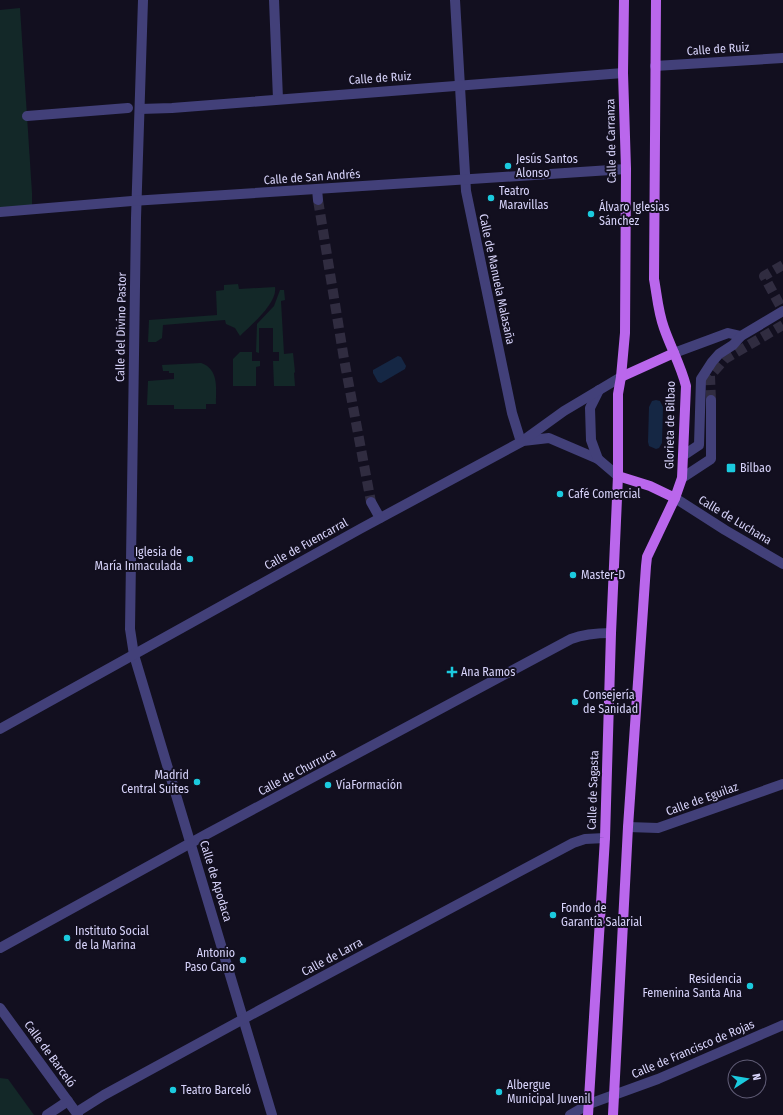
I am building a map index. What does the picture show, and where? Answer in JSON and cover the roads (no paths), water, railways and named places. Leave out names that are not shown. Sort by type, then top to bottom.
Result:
[{"type":"main road","name":"Calle de Carranza","points":[[621,377],[625,333],[626,169],[622,73],[624,0]]},
{"type":"main road","points":[[613,1115],[628,827],[646,566],[647,558],[675,498],[650,486],[618,476],[618,394],[621,377],[674,353],[660,316],[654,279],[656,0]]},
{"type":"main road","name":"Glorieta de Bilbao","points":[[674,353],[684,376],[686,386],[682,478],[675,498]]},
{"type":"main road","name":"Calle de Sagasta","points":[[588,1115],[605,838],[611,633],[618,476]]},
{"type":"street","name":"Calle del Divino Pastor","points":[[134,655],[130,629],[136,201],[143,0]]},
{"type":"street","points":[[274,0],[278,99]]},
{"type":"street","name":"Calle de Manuela Malasaña","points":[[455,0],[466,190],[492,322],[512,413],[521,442]]},
{"type":"street","name":"Calle de Ruiz","points":[[655,66],[783,58]]},
{"type":"street","name":"Calle de Ruiz","points":[[140,109],[172,108],[622,73]]},
{"type":"street","points":[[27,116],[128,108]]},
{"type":"street","name":"Calle de San Andrés","points":[[0,212],[136,201],[626,169]]},
{"type":"street","points":[[317,189],[318,200]]},
{"type":"street","points":[[684,455],[699,445],[701,379],[712,362],[719,354],[733,345],[741,336],[783,311]]},
{"type":"street","points":[[674,353],[728,333],[741,336]]},
{"type":"street","name":"Calle de Fuencarral","points":[[0,730],[380,518],[521,442],[558,415],[621,377]]},
{"type":"street","points":[[598,459],[591,440],[590,408],[599,390]]},
{"type":"street","points":[[682,478],[711,459],[711,400]]},
{"type":"street","points":[[521,442],[549,438],[598,459],[618,476]]},
{"type":"street","name":"Calle de Luchana","points":[[675,498],[724,530],[783,564]]},
{"type":"street","points":[[371,502],[380,518]]},
{"type":"street","name":"Calle de Churruca","points":[[0,948],[571,639],[580,635],[611,633]]},
{"type":"street","name":"Calle de Apodaca","points":[[134,655],[272,1115]]},
{"type":"street","name":"Calle de Eguilaz","points":[[628,827],[658,828],[783,784]]},
{"type":"street","name":"Calle de Larra","points":[[78,1114],[104,1095],[573,843],[585,839],[605,838]]},
{"type":"street","name":"Calle de Barceló","points":[[0,1008],[78,1114]]},
{"type":"street","name":"Calle de Francisco de Rojas","points":[[613,1096],[658,1079],[783,1025]]},
{"type":"street","points":[[570,1115],[589,1104],[613,1096]]},
{"type":"street","points":[[47,1115],[68,1101]]},
{"type":"water","points":[[398,356],[401,357],[406,366],[405,369],[381,383],[378,382],[373,370]]},
{"type":"water","points":[[652,401],[660,401],[663,407],[662,443],[659,448],[656,449],[649,446],[648,442],[649,407]]},
{"type":"tunnel","points":[[318,200],[344,359],[371,502]]},
{"type":"tunnel","points":[[783,265],[764,276],[783,311]]},
{"type":"tunnel","points":[[711,400],[710,376],[725,359],[783,325]]},
{"type":"place","name":"Jesús Santos Alonso","points":[[508,166]]},
{"type":"place","name":"Teatro Maravillas","points":[[491,198]]},
{"type":"place","name":"Álvaro Iglesias Sánchez","points":[[591,214]]},
{"type":"place","name":"Bilbao","points":[[731,468]]},
{"type":"place","name":"Café Comercial","points":[[560,494]]},
{"type":"place","name":"Iglesia de María Inmaculada","points":[[190,559]]},
{"type":"place","name":"Master-D","points":[[573,575]]},
{"type":"place","name":"Ana Ramos","points":[[452,672]]},
{"type":"place","name":"Consejería de Sanidad","points":[[575,702]]},
{"type":"place","name":"Madrid Central Suites","points":[[197,782]]},
{"type":"place","name":"VíaFormación","points":[[328,785]]},
{"type":"place","name":"Fondo de Garantía Salarial","points":[[553,915]]},
{"type":"place","name":"Instituto Social de la Marina","points":[[67,938]]},
{"type":"place","name":"Antonio Paso Cano","points":[[243,960]]},
{"type":"place","name":"Residencia Femenina Santa Ana","points":[[750,986]]},
{"type":"place","name":"Teatro Barceló","points":[[173,1090]]},
{"type":"place","name":"Albergue Municipal Juvenil","points":[[499,1092]]}]
